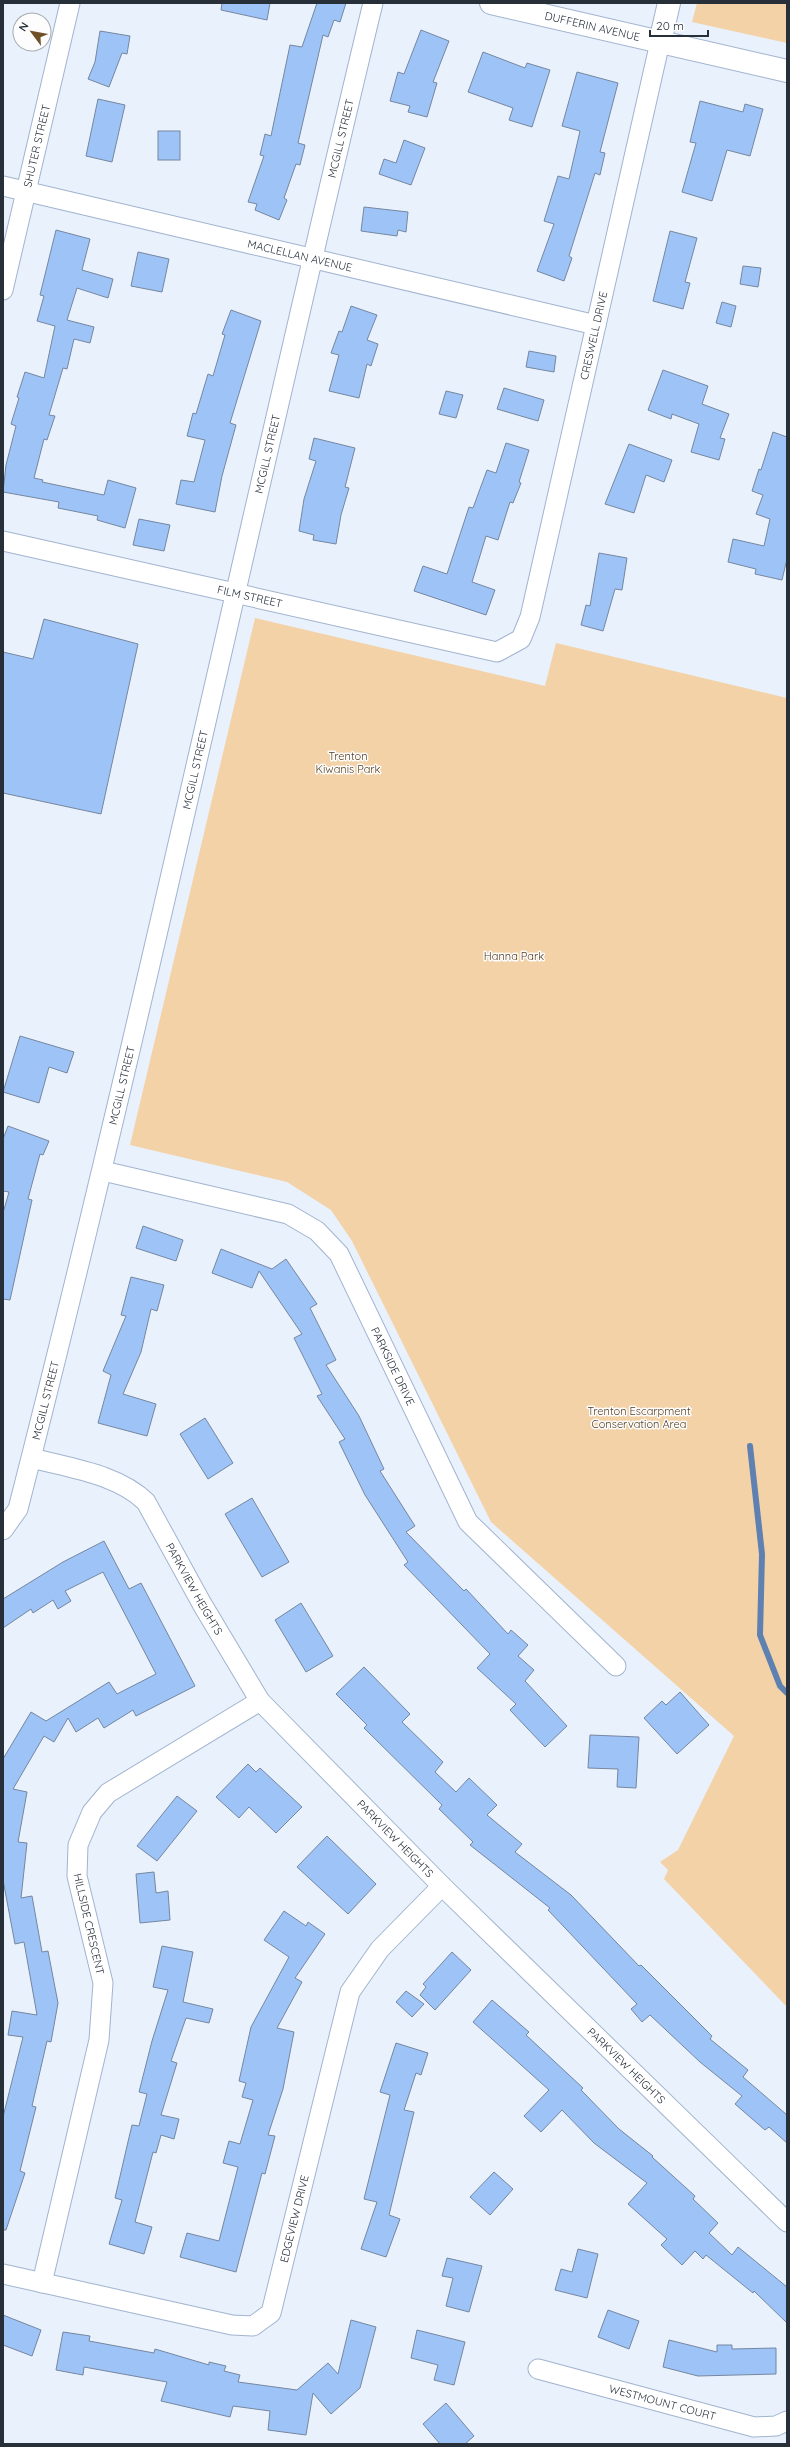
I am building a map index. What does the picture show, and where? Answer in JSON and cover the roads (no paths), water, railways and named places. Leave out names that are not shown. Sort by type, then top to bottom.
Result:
[{"type":"main road","name":"DUFFERIN AVENUE","points":[[491,3],[787,71]]},
{"type":"main road","name":"CRESWELL DRIVE","points":[[660,42],[669,3]]},
{"type":"street","name":"SHUTER STREET","points":[[3,290],[70,3]]},
{"type":"street","name":"MCGILL STREET","points":[[3,1530],[18,1509],[103,1171],[237,592],[312,256],[373,3]]},
{"type":"street","name":"CRESWELL DRIVE","points":[[497,652],[521,639],[530,617],[660,42]]},
{"type":"street","name":"MACLELLAN AVENUE","points":[[3,186],[312,256],[596,325]]},
{"type":"street","name":"FILM STREET","points":[[3,541],[237,592],[497,652]]},
{"type":"street","name":"PARKSIDE DRIVE","points":[[103,1171],[288,1214],[317,1231],[339,1254],[468,1522],[616,1666]]},
{"type":"street","name":"PARKVIEW HEIGHTS","points":[[32,1458],[99,1476],[134,1490],[146,1502],[202,1604],[260,1701],[442,1886],[787,2222]]},
{"type":"street","name":"HILLSIDE CRESCENT","points":[[42,2283],[99,2040],[103,1983],[76,1876],[78,1844],[92,1812],[108,1793],[260,1701]]},
{"type":"street","name":"EDGEVIEW DRIVE","points":[[3,2274],[232,2325],[253,2326],[271,2313],[350,1992],[380,1949],[442,1886]]},
{"type":"street","name":"WESTMOUNT COURT","points":[[538,2369],[754,2427],[776,2426],[787,2421]]},
{"type":"waterway","points":[[750,1446],[762,1554],[760,1635],[780,1686],[787,1693]]},
{"type":"park label","name":"Trenton Kiwanis Park","points":[[348,762]]},
{"type":"park label","name":"Hanna Park","points":[[514,956]]},
{"type":"park label","name":"Trenton Escarpment Conservation Area","points":[[639,1417]]}]
